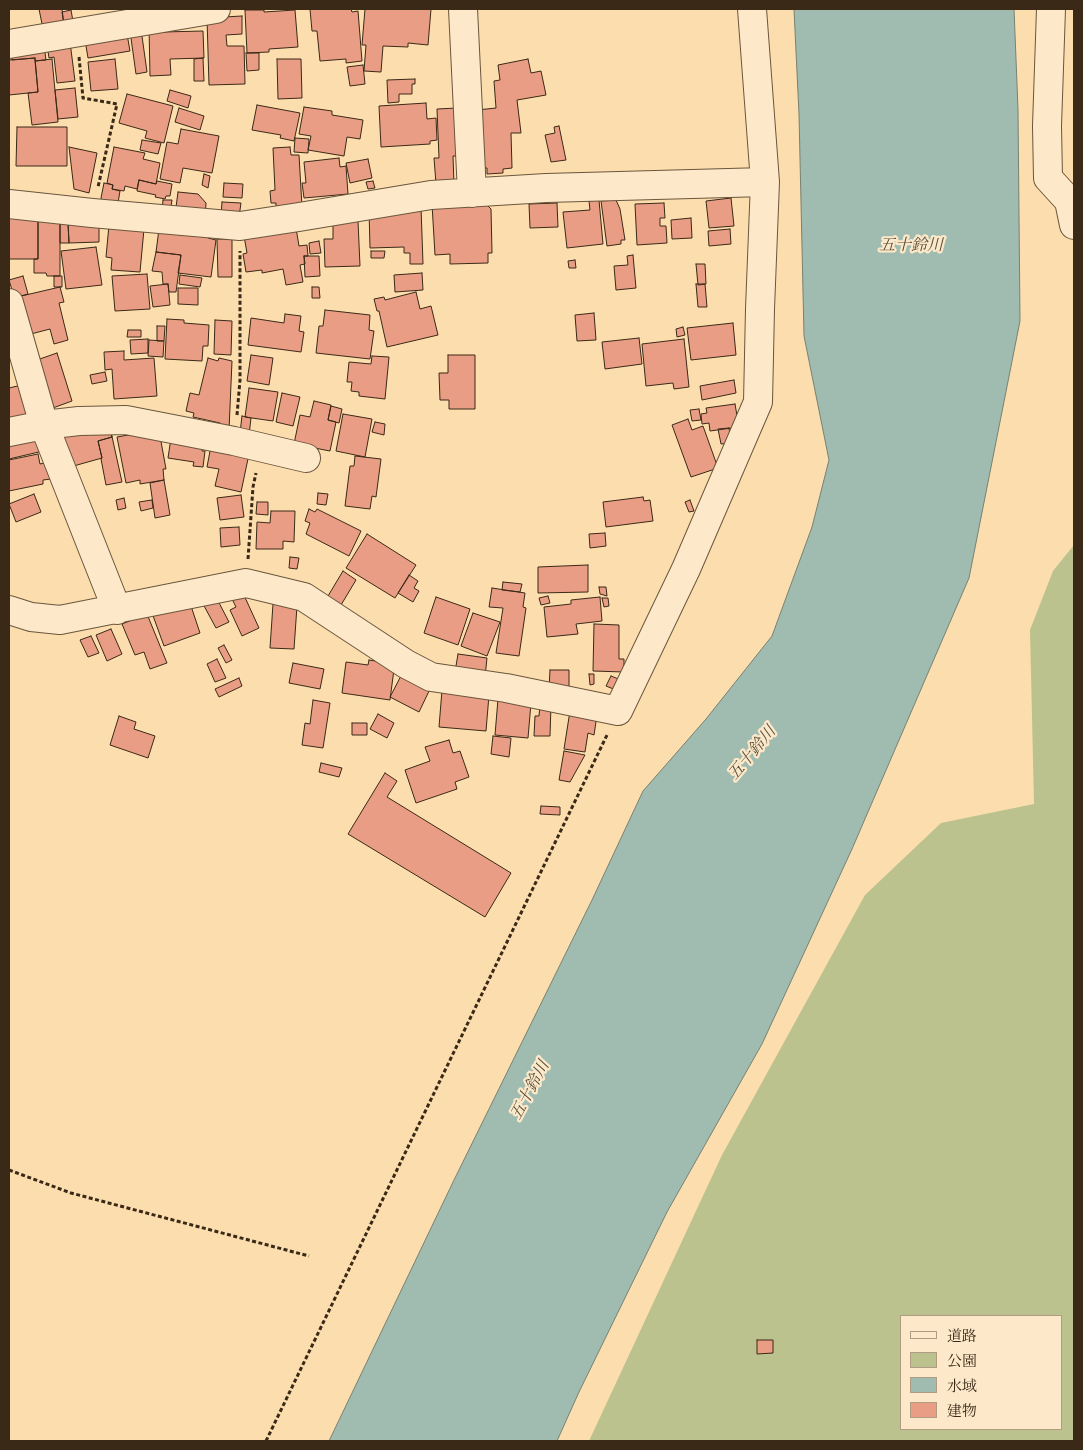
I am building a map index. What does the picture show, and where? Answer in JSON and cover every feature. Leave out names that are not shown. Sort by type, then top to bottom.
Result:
[{"type":"street","points":[[9,44],[216,9]]},
{"type":"street","points":[[463,9],[472,193]]},
{"type":"street","points":[[9,610],[30,617],[60,620],[246,583],[304,597],[406,664],[431,677],[506,688],[618,711],[686,569],[758,402],[765,182],[752,9]]},
{"type":"street","points":[[1051,9],[1047,126],[1048,178],[1069,202],[1074,225]]},
{"type":"street","points":[[9,204],[240,226],[299,218],[430,195],[546,188],[765,182]]},
{"type":"street","points":[[9,303],[44,424],[117,610]]},
{"type":"street","points":[[9,432],[44,424],[126,420],[234,441],[306,458]]},
{"type":"path","points":[[77,32],[83,98],[118,104],[92,213]]},
{"type":"path","points":[[234,441],[240,380],[240,226]]},
{"type":"path","points":[[246,583],[253,487],[260,448]]},
{"type":"path","points":[[266,1441],[618,711]]},
{"type":"path","points":[[9,1170],[71,1193],[309,1256]]},
{"type":"green space","points":[[1074,545],[1074,1441],[589,1441],[722,1155],[865,895],[941,823],[1034,804],[1030,630],[1053,571]]},
{"type":"water","name":"五十鈴川","points":[[794,9],[1014,9],[1018,109],[1020,321],[969,578],[852,849],[762,1044],[667,1212],[557,1441],[329,1441],[643,791],[706,719],[772,636],[812,527],[829,460],[804,336],[799,114]]},
{"type":"building","points":[[39,9],[62,9],[64,25],[43,29]]},
{"type":"building","points":[[310,9],[351,9],[352,12],[358,11],[362,61],[346,63],[346,59],[320,61],[317,31],[312,31]]},
{"type":"building","points":[[365,9],[431,9],[428,45],[408,43],[408,47],[383,46],[381,72],[364,71],[366,45],[362,45]]},
{"type":"building","points":[[71,10],[74,27],[64,25],[62,12]]},
{"type":"building","points":[[245,10],[264,10],[264,12],[295,10],[298,47],[269,49],[269,52],[247,53]]},
{"type":"building","points":[[242,16],[242,34],[226,35],[227,46],[244,46],[245,84],[209,85],[207,18]]},
{"type":"building","points":[[149,26],[163,26],[163,32],[203,31],[204,58],[170,59],[171,75],[150,76]]},
{"type":"building","points":[[141,29],[147,72],[136,74],[130,31]]},
{"type":"building","points":[[127,34],[130,51],[88,58],[85,40]]},
{"type":"building","points":[[70,42],[75,81],[57,83],[54,57],[49,58],[47,45]]},
{"type":"building","points":[[44,45],[46,60],[35,61],[35,58],[12,60],[11,49]]},
{"type":"building","points":[[246,53],[259,53],[259,70],[247,71]]},
{"type":"building","points":[[35,58],[38,92],[9,95],[9,60]]},
{"type":"building","points":[[203,58],[204,81],[194,81],[194,59]]},
{"type":"building","points":[[52,59],[58,122],[32,125],[28,93],[38,92],[35,61]]},
{"type":"building","points":[[115,59],[118,89],[91,91],[88,62]]},
{"type":"building","points":[[277,59],[301,59],[302,98],[278,99]]},
{"type":"building","points":[[528,59],[531,73],[541,71],[546,95],[517,100],[521,133],[511,133],[512,168],[503,169],[503,173],[487,174],[487,168],[480,168],[477,110],[496,108],[494,81],[500,80],[498,65]]},
{"type":"building","points":[[363,65],[365,84],[350,86],[347,67]]},
{"type":"building","points":[[415,79],[415,84],[412,84],[412,94],[399,94],[399,102],[388,103],[387,80]]},
{"type":"building","points":[[75,88],[78,117],[58,119],[55,90]]},
{"type":"building","points":[[170,90],[191,96],[188,108],[167,101]]},
{"type":"building","points":[[127,94],[173,106],[164,143],[145,138],[147,131],[119,123]]},
{"type":"building","points":[[426,103],[427,119],[436,118],[437,140],[430,141],[430,144],[381,147],[379,106]]},
{"type":"building","points":[[257,105],[300,113],[294,141],[280,138],[281,135],[252,130]]},
{"type":"building","points":[[304,107],[332,111],[332,115],[363,120],[360,139],[347,137],[344,156],[308,150],[311,136],[299,134]]},
{"type":"building","points":[[179,108],[204,116],[200,130],[175,122]]},
{"type":"building","points":[[457,108],[460,156],[453,156],[454,184],[436,184],[434,158],[439,158],[437,109]]},
{"type":"building","points":[[559,126],[566,160],[551,162],[545,135],[555,133],[554,127]]},
{"type":"building","points":[[17,127],[67,127],[67,166],[16,166]]},
{"type":"building","points":[[181,129],[219,136],[212,173],[183,168],[180,183],[160,179],[167,142],[178,144]]},
{"type":"building","points":[[295,138],[309,139],[308,153],[294,152]]},
{"type":"building","points":[[142,140],[161,143],[158,154],[140,150]]},
{"type":"building","points":[[69,147],[97,153],[89,193],[74,189]]},
{"type":"building","points":[[114,147],[145,153],[143,159],[160,163],[156,184],[139,180],[137,189],[125,186],[124,191],[112,189],[113,185],[107,183]]},
{"type":"building","points":[[290,147],[291,155],[299,155],[302,207],[276,208],[276,203],[271,203],[270,191],[275,190],[273,148]]},
{"type":"building","points":[[339,158],[340,167],[346,166],[348,194],[304,198],[302,183],[306,183],[304,162]]},
{"type":"building","points":[[368,159],[372,178],[350,183],[346,163]]},
{"type":"building","points":[[204,174],[210,176],[208,188],[202,185]]},
{"type":"building","points":[[139,180],[156,184],[157,181],[172,184],[170,196],[166,196],[165,199],[137,191]]},
{"type":"building","points":[[373,181],[375,188],[368,189],[366,182]]},
{"type":"building","points":[[104,183],[113,185],[112,189],[120,191],[117,209],[104,207],[101,198]]},
{"type":"building","points":[[224,183],[243,184],[242,198],[223,197]]},
{"type":"building","points":[[178,192],[198,194],[206,203],[205,219],[175,215]]},
{"type":"building","points":[[731,198],[734,226],[709,228],[706,201]]},
{"type":"building","points":[[163,200],[172,200],[170,213],[162,212]]},
{"type":"building","points":[[599,200],[603,244],[567,248],[563,212],[590,210],[589,201]]},
{"type":"building","points":[[616,200],[620,209],[625,240],[621,240],[621,244],[607,246],[601,201]]},
{"type":"building","points":[[222,202],[241,203],[239,217],[221,215]]},
{"type":"building","points":[[484,202],[491,209],[492,253],[488,253],[488,263],[450,264],[450,254],[435,255],[432,204]]},
{"type":"building","points":[[557,203],[558,227],[530,228],[529,204]]},
{"type":"building","points":[[664,203],[665,218],[660,218],[660,226],[666,226],[667,243],[637,245],[635,204]]},
{"type":"building","points":[[421,207],[423,264],[410,264],[410,253],[404,253],[404,247],[370,248],[369,210]]},
{"type":"building","points":[[9,214],[38,214],[38,259],[9,259]]},
{"type":"building","points":[[38,218],[60,218],[60,276],[34,273],[34,259],[38,259]]},
{"type":"building","points":[[691,218],[692,238],[672,239],[671,220]]},
{"type":"building","points":[[333,221],[358,221],[360,266],[325,267],[324,239],[333,239]]},
{"type":"building","points":[[99,222],[99,242],[69,243],[68,223]]},
{"type":"building","points":[[60,223],[68,223],[69,243],[60,243]]},
{"type":"building","points":[[109,225],[144,229],[140,272],[111,270],[112,258],[106,257]]},
{"type":"building","points":[[296,228],[299,246],[307,245],[308,256],[304,256],[305,264],[300,265],[303,282],[286,285],[283,269],[262,273],[262,270],[246,272],[243,254],[247,253],[244,236]]},
{"type":"building","points":[[159,229],[208,235],[208,238],[216,240],[211,277],[178,273],[181,255],[156,252]]},
{"type":"building","points":[[730,229],[731,244],[709,246],[708,231]]},
{"type":"building","points":[[217,239],[232,239],[232,277],[218,277]]},
{"type":"building","points":[[319,241],[321,253],[310,254],[309,243]]},
{"type":"building","points":[[96,247],[102,285],[66,289],[61,251]]},
{"type":"building","points":[[371,251],[385,251],[384,258],[371,258]]},
{"type":"building","points":[[156,252],[181,255],[176,292],[169,292],[168,284],[163,284],[162,272],[152,271]]},
{"type":"building","points":[[633,255],[636,288],[616,290],[614,266],[628,265],[627,256]]},
{"type":"building","points":[[304,256],[319,256],[320,276],[305,277]]},
{"type":"building","points":[[575,260],[576,268],[569,268],[568,261]]},
{"type":"building","points":[[696,264],[705,264],[706,284],[698,285]]},
{"type":"building","points":[[422,273],[423,290],[395,292],[394,275]]},
{"type":"building","points":[[147,274],[150,309],[115,311],[112,276]]},
{"type":"building","points":[[180,275],[202,278],[200,287],[179,284]]},
{"type":"building","points":[[23,276],[28,294],[17,297],[15,300],[9,280]]},
{"type":"building","points":[[54,276],[62,276],[62,287],[54,287]]},
{"type":"building","points":[[168,284],[170,305],[153,307],[150,286]]},
{"type":"building","points":[[696,284],[705,284],[707,307],[698,307]]},
{"type":"building","points":[[60,287],[64,302],[59,303],[68,340],[54,344],[50,329],[27,335],[17,297]]},
{"type":"building","points":[[312,287],[319,287],[320,298],[312,298]]},
{"type":"building","points":[[178,288],[198,288],[198,305],[178,304]]},
{"type":"building","points":[[416,292],[420,309],[431,306],[438,335],[387,347],[379,311],[377,311],[374,299],[384,297],[385,300]]},
{"type":"building","points":[[325,310],[370,315],[369,330],[374,331],[370,359],[316,353],[319,326],[323,326]]},
{"type":"building","points":[[594,313],[596,340],[577,341],[575,315]]},
{"type":"building","points":[[285,314],[301,316],[299,331],[304,332],[301,352],[248,345],[251,318],[284,323]]},
{"type":"building","points":[[167,319],[184,320],[184,323],[209,325],[208,346],[203,346],[202,361],[165,359]]},
{"type":"building","points":[[215,320],[232,321],[231,355],[214,354]]},
{"type":"building","points":[[733,323],[736,355],[691,360],[687,328]]},
{"type":"building","points":[[157,326],[165,326],[164,341],[157,341]]},
{"type":"building","points":[[683,327],[685,335],[677,337],[676,329]]},
{"type":"building","points":[[128,330],[141,330],[141,337],[127,337]]},
{"type":"building","points":[[639,338],[642,364],[605,369],[602,342]]},
{"type":"building","points":[[148,339],[148,353],[131,354],[130,340]]},
{"type":"building","points":[[684,339],[689,387],[674,389],[673,383],[646,386],[642,344]]},
{"type":"building","points":[[149,340],[164,341],[163,357],[148,356]]},
{"type":"building","points":[[124,351],[124,360],[154,358],[157,396],[114,399],[112,369],[105,370],[104,352]]},
{"type":"building","points":[[57,353],[72,401],[50,409],[34,361]]},
{"type":"building","points":[[251,355],[273,358],[269,385],[247,381]]},
{"type":"building","points":[[448,355],[475,355],[475,409],[449,409],[449,400],[440,400],[439,373],[448,373]]},
{"type":"building","points":[[372,356],[389,357],[385,399],[359,396],[359,392],[351,391],[352,382],[347,382],[349,362],[371,364]]},
{"type":"building","points":[[208,358],[218,361],[219,358],[232,361],[229,430],[219,429],[220,423],[193,417],[194,413],[186,411],[190,393],[199,395]]},
{"type":"building","points":[[105,372],[107,381],[92,384],[90,375]]},
{"type":"building","points":[[734,380],[736,393],[702,400],[700,386]]},
{"type":"building","points":[[26,384],[32,418],[9,423],[9,388]]},
{"type":"building","points":[[249,388],[278,392],[273,421],[245,417]]},
{"type":"building","points":[[282,393],[300,397],[293,426],[276,422]]},
{"type":"building","points":[[314,401],[331,405],[328,420],[336,422],[330,451],[294,444],[300,415],[310,417]]},
{"type":"building","points":[[735,404],[739,427],[710,431],[709,423],[702,424],[701,414],[707,413],[706,408]]},
{"type":"building","points":[[331,406],[342,409],[339,423],[328,420]]},
{"type":"building","points":[[699,409],[701,420],[692,421],[690,410]]},
{"type":"building","points":[[343,414],[372,419],[365,457],[336,451]]},
{"type":"building","points":[[242,416],[251,418],[249,435],[240,433]]},
{"type":"building","points":[[688,419],[692,430],[703,426],[718,468],[691,477],[672,425]]},
{"type":"building","points":[[375,422],[385,424],[384,435],[372,432]]},
{"type":"building","points":[[109,425],[112,437],[98,441],[102,458],[70,467],[55,431]]},
{"type":"building","points":[[729,428],[731,443],[721,444],[718,429]]},
{"type":"building","points":[[39,432],[43,451],[9,459],[9,439]]},
{"type":"building","points":[[111,432],[122,482],[106,485],[98,441],[112,437]]},
{"type":"building","points":[[145,432],[160,436],[166,469],[163,469],[164,480],[140,484],[140,480],[126,483],[117,437]]},
{"type":"building","points":[[171,438],[203,443],[202,451],[205,451],[203,467],[193,466],[194,462],[168,458]]},
{"type":"building","points":[[211,446],[249,454],[241,492],[215,486],[219,469],[207,467]]},
{"type":"building","points":[[38,454],[40,464],[48,462],[51,479],[43,480],[43,484],[9,491],[9,460]]},
{"type":"building","points":[[355,456],[381,459],[376,497],[372,496],[370,509],[345,506],[350,466],[354,466]]},
{"type":"building","points":[[164,480],[170,515],[155,518],[150,483]]},
{"type":"building","points":[[318,493],[328,494],[326,505],[317,504]]},
{"type":"building","points":[[34,494],[41,512],[16,522],[9,504]]},
{"type":"building","points":[[241,495],[244,517],[220,520],[217,498]]},
{"type":"building","points":[[643,497],[644,501],[650,500],[653,521],[606,527],[603,502]]},
{"type":"building","points":[[124,498],[126,508],[118,510],[116,500]]},
{"type":"building","points":[[152,500],[153,508],[141,511],[139,502]]},
{"type":"building","points":[[690,500],[694,511],[689,512],[685,502]]},
{"type":"building","points":[[257,502],[268,502],[268,515],[256,514]]},
{"type":"building","points":[[309,509],[315,512],[317,509],[361,531],[349,556],[306,534],[310,523],[305,521]]},
{"type":"building","points":[[271,511],[295,511],[294,542],[283,541],[283,549],[256,549],[257,522],[270,523]]},
{"type":"building","points":[[239,527],[240,545],[221,547],[220,528]]},
{"type":"building","points":[[605,533],[606,546],[590,548],[589,534]]},
{"type":"building","points":[[367,534],[416,565],[395,598],[346,568]]},
{"type":"building","points":[[290,557],[299,558],[297,569],[289,568]]},
{"type":"building","points":[[588,565],[588,592],[538,593],[538,567]]},
{"type":"building","points":[[343,571],[356,580],[341,605],[328,596]]},
{"type":"building","points":[[409,575],[418,581],[414,588],[419,591],[413,602],[398,593]]},
{"type":"building","points":[[503,582],[522,584],[520,592],[502,590]]},
{"type":"building","points":[[599,587],[606,587],[607,596],[600,594]]},
{"type":"building","points":[[492,588],[525,593],[523,607],[526,608],[519,656],[496,653],[503,608],[489,607]]},
{"type":"building","points":[[243,593],[259,628],[242,636],[230,610],[236,607],[232,599]]},
{"type":"building","points":[[548,596],[550,603],[541,605],[539,598]]},
{"type":"building","points":[[216,597],[229,622],[216,628],[203,604]]},
{"type":"building","points":[[436,597],[470,609],[458,645],[424,633]]},
{"type":"building","points":[[600,597],[602,621],[576,624],[578,634],[547,637],[544,607],[571,604],[571,600]]},
{"type":"building","points":[[602,598],[608,598],[609,606],[604,607]]},
{"type":"building","points":[[190,603],[200,633],[164,646],[152,613]]},
{"type":"building","points":[[273,604],[297,606],[294,649],[270,648]]},
{"type":"building","points":[[473,613],[500,622],[487,656],[461,646]]},
{"type":"building","points":[[147,614],[167,663],[150,669],[144,652],[135,655],[122,624]]},
{"type":"building","points":[[594,624],[619,625],[619,659],[624,659],[624,672],[593,671]]},
{"type":"building","points":[[111,629],[122,654],[107,661],[96,635]]},
{"type":"building","points":[[91,636],[99,653],[88,657],[80,640]]},
{"type":"building","points":[[224,645],[232,660],[226,663],[218,648]]},
{"type":"building","points":[[458,654],[487,658],[485,677],[455,672]]},
{"type":"building","points":[[217,659],[226,678],[215,682],[207,664]]},
{"type":"building","points":[[369,660],[387,663],[386,668],[394,669],[390,700],[342,693],[346,662],[368,665]]},
{"type":"building","points":[[293,663],[324,669],[320,689],[289,683]]},
{"type":"building","points":[[550,670],[569,670],[569,689],[549,689]]},
{"type":"building","points":[[403,672],[430,689],[419,712],[390,697]]},
{"type":"building","points":[[589,674],[594,674],[594,684],[590,685]]},
{"type":"building","points":[[611,676],[621,680],[616,690],[606,686]]},
{"type":"building","points":[[239,678],[242,686],[219,697],[215,689]]},
{"type":"building","points":[[442,690],[489,695],[486,731],[439,727]]},
{"type":"building","points":[[498,699],[531,703],[528,738],[495,735]]},
{"type":"building","points":[[313,700],[330,703],[323,748],[302,745],[305,723],[310,724]]},
{"type":"building","points":[[540,705],[551,705],[550,736],[534,736],[535,716],[539,716]]},
{"type":"building","points":[[570,711],[597,715],[594,735],[588,733],[585,752],[564,749]]},
{"type":"building","points":[[378,714],[394,723],[387,738],[370,729]]},
{"type":"building","points":[[119,716],[136,722],[134,729],[155,736],[148,758],[110,745]]},
{"type":"building","points":[[352,723],[367,723],[367,735],[352,735]]},
{"type":"building","points":[[493,736],[511,738],[509,757],[491,754]]},
{"type":"building","points":[[449,740],[453,753],[460,751],[469,777],[455,782],[457,789],[416,803],[405,770],[430,761],[425,747]]},
{"type":"building","points":[[564,751],[585,755],[570,782],[559,780]]},
{"type":"building","points":[[321,763],[342,768],[339,777],[319,772]]},
{"type":"building","points":[[385,773],[397,781],[387,797],[511,873],[485,917],[348,834]]},
{"type":"building","points":[[541,806],[560,807],[560,815],[540,814]]},
{"type":"building","points":[[757,1340],[773,1340],[773,1353],[757,1354]]}]
